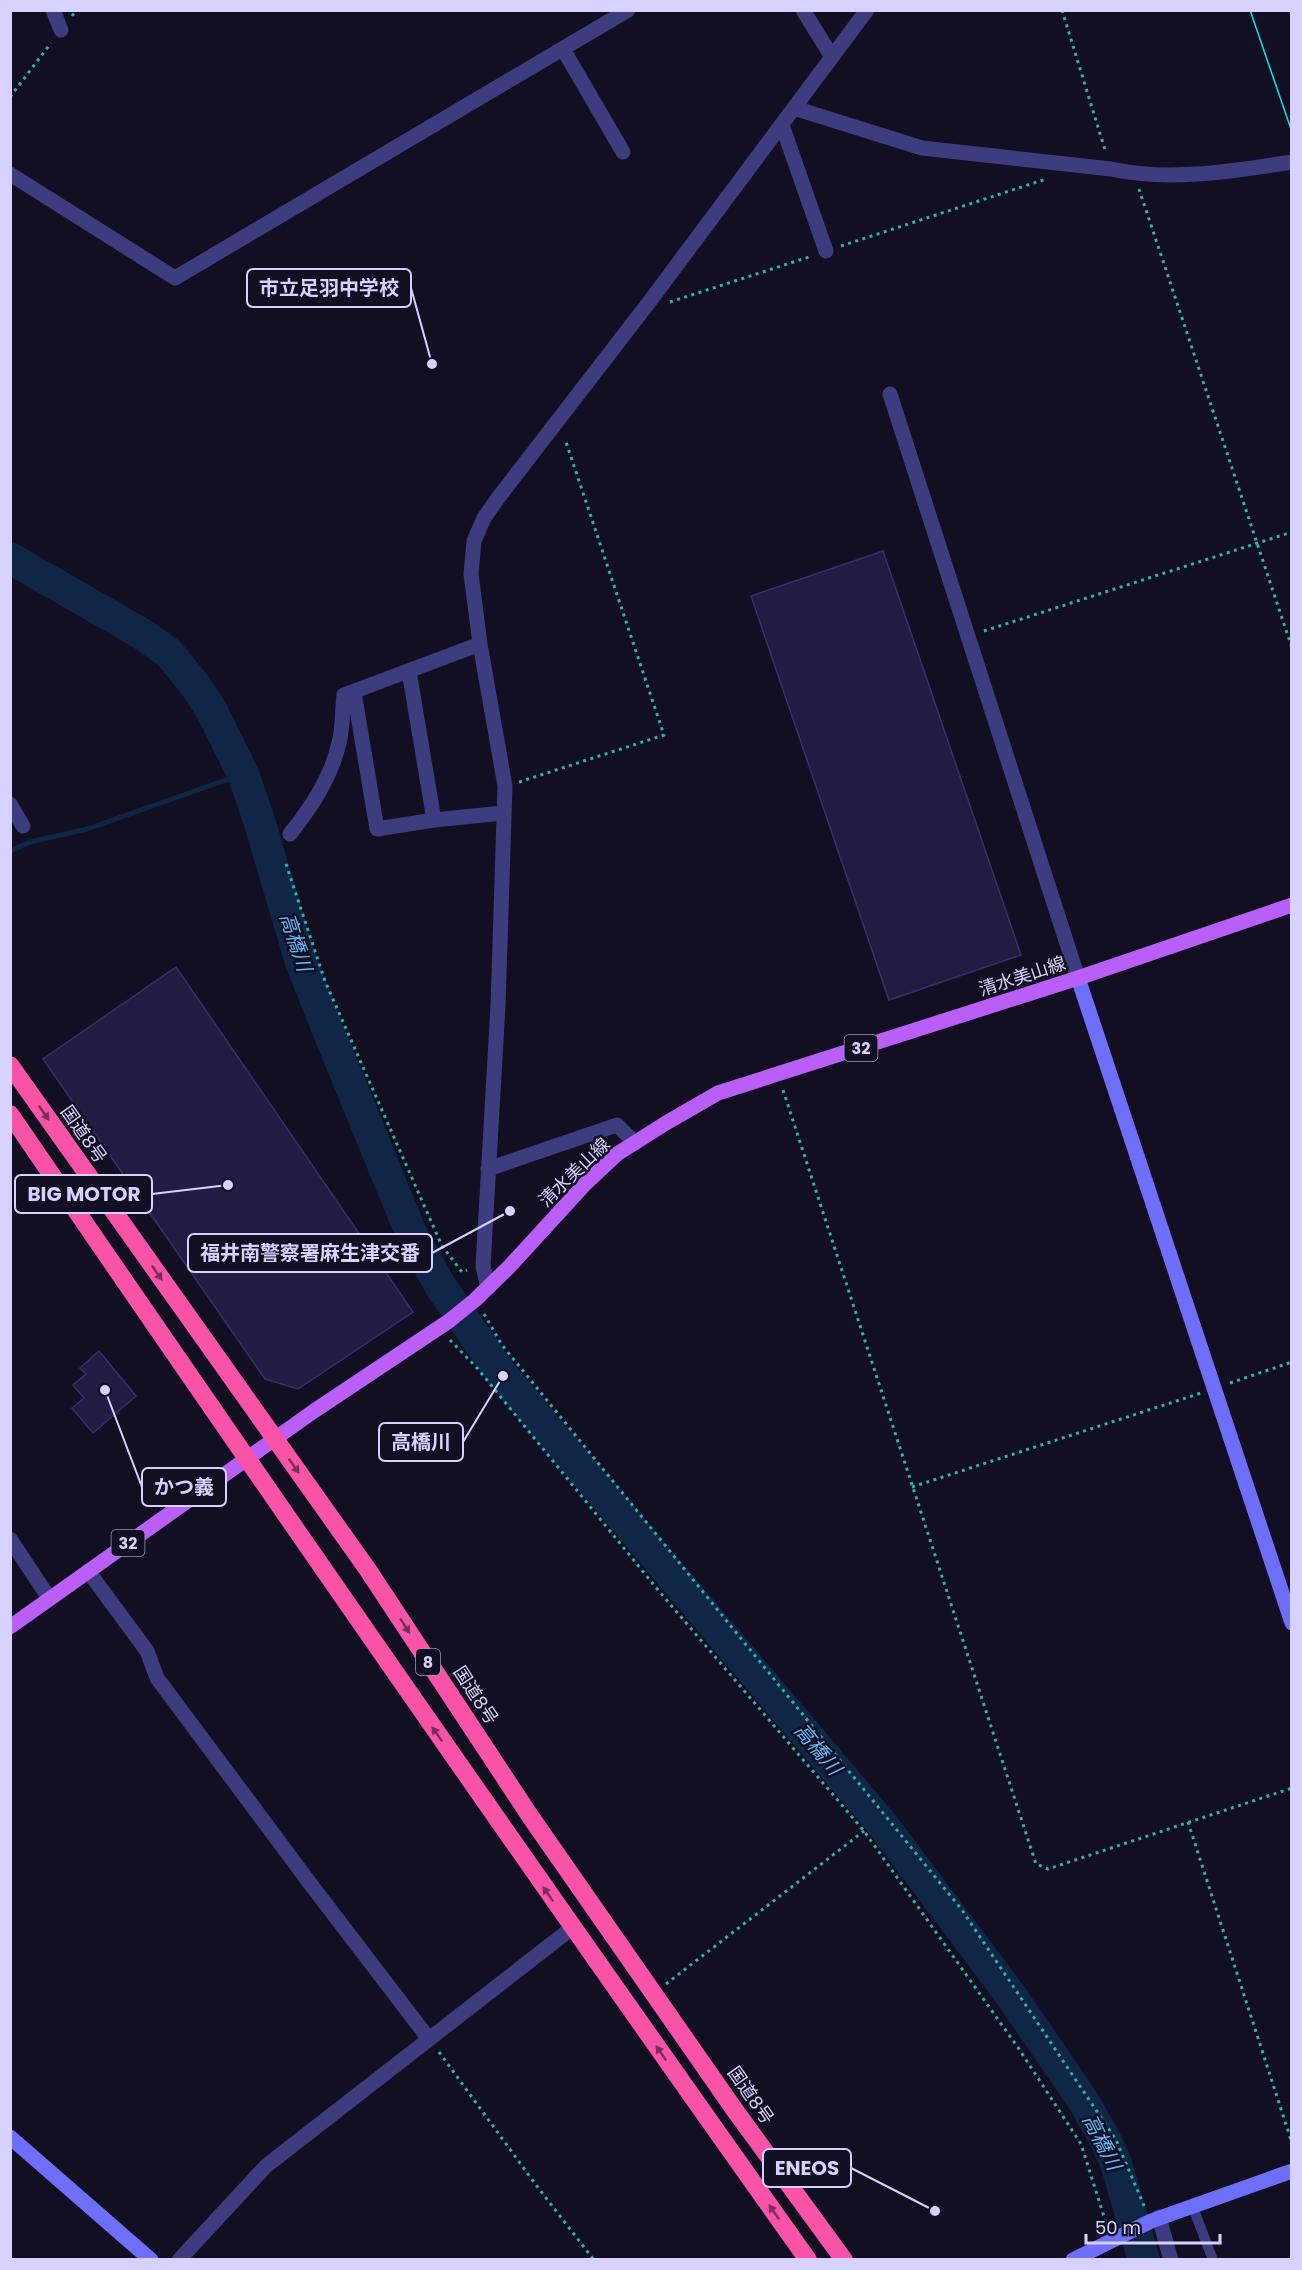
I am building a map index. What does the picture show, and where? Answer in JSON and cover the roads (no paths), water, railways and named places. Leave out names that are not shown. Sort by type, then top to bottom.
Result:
[{"type":"highway","name":"国道8号","points":[[10,1065],[368,1570],[530,1816],[844,2259]]},
{"type":"highway","name":"8","points":[[10,1114],[572,1928],[808,2259]]},
{"type":"main road","name":"清水美山線","points":[[10,1627],[314,1411],[443,1325],[488,1288],[586,1183],[618,1154],[718,1093],[1078,978],[1292,904]]},
{"type":"street","points":[[53,10],[61,30]]},
{"type":"street","points":[[10,174],[175,278],[628,10]]},
{"type":"street","points":[[803,10],[832,57]]},
{"type":"street","points":[[488,1288],[483,1266],[498,1006],[505,786],[480,644],[471,574],[474,542],[484,518],[498,498],[650,301],[867,10]]},
{"type":"street","points":[[563,50],[624,152]]},
{"type":"street","points":[[794,108],[922,148],[1111,169],[1134,174],[1168,175],[1292,162]]},
{"type":"street","points":[[782,125],[826,251]]},
{"type":"street","points":[[890,394],[1078,978],[1292,1623]]},
{"type":"street","points":[[290,834],[314,802],[331,771],[340,741],[344,695],[480,644]]},
{"type":"street","points":[[409,671],[434,820]]},
{"type":"street","points":[[354,692],[377,828],[503,813]]},
{"type":"street","points":[[10,804],[23,826]]},
{"type":"street","points":[[488,1169],[617,1125],[635,1143]]},
{"type":"street","points":[[10,1539],[49,1598]]},
{"type":"street","points":[[88,1571],[147,1651],[157,1678],[429,2039]]},
{"type":"street","points":[[179,2259],[266,2166],[572,1928]]},
{"type":"street","points":[[10,2137],[151,2259]]},
{"type":"street","points":[[1073,2259],[1155,2219],[1292,2171]]},
{"type":"street","points":[[1155,2219],[1171,2259]]},
{"type":"lane","points":[[1192,2205],[1213,2259]]},
{"type":"waterway","name":"高橋川","points":[[10,558],[142,634],[169,653],[195,685],[212,711],[243,774],[301,962],[411,1233],[441,1287],[503,1376],[883,1825],[1012,1997],[1082,2099],[1105,2139],[1116,2163],[1144,2260]]},
{"type":"waterway","points":[[10,851],[30,842],[87,829],[243,774]]},
{"type":"tram line","points":[[1250,10],[1292,132]]},
{"type":"place","name":"市立足羽中学校","points":[[432,364]]},
{"type":"place","name":"BIG MOTOR","points":[[228,1185]]},
{"type":"place","name":"福井南警察署麻生津交番","points":[[510,1211]]},
{"type":"place","name":"高橋川","points":[[503,1376]]},
{"type":"place","name":"かつ義","points":[[105,1390]]},
{"type":"place","name":"ENEOS","points":[[935,2211]]}]
